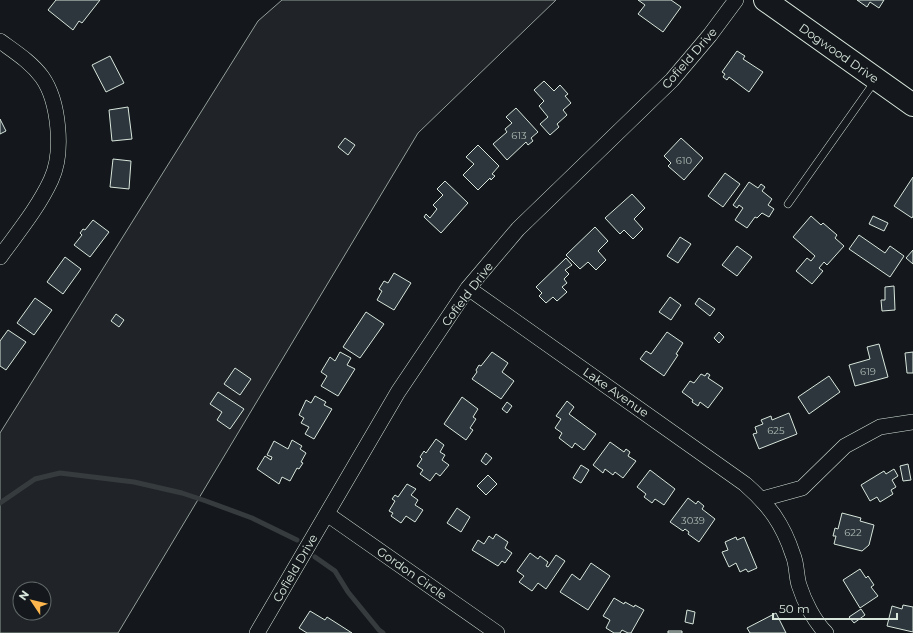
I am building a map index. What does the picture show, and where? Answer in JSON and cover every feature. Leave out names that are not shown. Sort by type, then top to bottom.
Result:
[{"type":"main road","name":"Dogwood Drive","points":[[765,0],[913,105]]},
{"type":"street","name":"Cofield Drive","points":[[258,633],[398,392],[468,288],[518,229],[672,80],[736,0]]},
{"type":"street","points":[[0,42],[22,56],[42,77],[53,102],[58,131],[58,155],[52,179],[39,203],[0,257]]},
{"type":"street","name":"Lake Avenue","points":[[468,288],[745,484],[762,499],[776,518],[787,538],[794,556],[799,585],[809,609],[826,633]]},
{"type":"street","points":[[762,499],[802,488],[845,446],[880,427],[913,422]]},
{"type":"street","name":"Gordon Circle","points":[[327,514],[497,633]]},
{"type":"lane","points":[[788,204],[876,79]]},
{"type":"shaded area","points":[[282,0],[556,0],[418,133],[118,633],[0,633],[0,433],[258,21]]},
{"type":"building","points":[[56,0],[100,0],[82,23],[79,21],[73,30],[48,10]]},
{"type":"building","points":[[638,0],[671,0],[681,7],[663,32],[638,14],[645,5]]},
{"type":"building","points":[[857,0],[884,0],[879,8],[870,2],[867,7]]},
{"type":"building","points":[[737,51],[745,56],[743,59],[763,72],[749,92],[729,77],[727,80],[723,77],[725,74],[722,72]]},
{"type":"building","points":[[110,56],[124,83],[106,92],[92,65]]},
{"type":"building","points":[[544,81],[554,91],[560,85],[568,94],[565,96],[571,103],[563,110],[567,115],[557,124],[559,127],[550,135],[540,124],[548,117],[539,106],[544,101],[534,90]]},
{"type":"building","points":[[128,107],[132,139],[112,141],[109,110]]},
{"type":"building","points":[[516,108],[538,132],[531,138],[533,141],[528,145],[526,142],[507,160],[493,144],[507,132],[505,129],[512,123],[506,117]]},
{"type":"building","points":[[0,119],[6,131],[0,134]]},
{"type":"building","points":[[345,138],[355,145],[348,155],[338,147]]},
{"type":"building","points":[[681,138],[703,158],[684,180],[668,166],[671,163],[664,156]]},
{"type":"building","points":[[478,145],[499,166],[492,174],[495,176],[491,180],[490,178],[478,190],[463,175],[474,164],[466,157]]},
{"type":"building","points":[[113,159],[131,161],[129,189],[110,187]]},
{"type":"building","points":[[725,173],[740,184],[723,207],[708,196]]},
{"type":"building","points":[[913,177],[913,216],[912,218],[894,206]]},
{"type":"building","points":[[445,181],[468,203],[441,233],[424,217],[426,214],[430,218],[437,209],[433,205],[443,195],[437,189]]},
{"type":"building","points":[[749,182],[758,188],[761,184],[765,187],[762,191],[772,199],[768,205],[774,209],[769,217],[762,213],[757,218],[755,217],[747,228],[735,220],[743,208],[739,205],[737,208],[733,205]]},
{"type":"building","points":[[632,194],[645,208],[634,219],[643,229],[633,239],[624,230],[620,234],[605,218]]},
{"type":"building","points":[[811,216],[821,225],[823,223],[837,235],[835,238],[844,246],[827,265],[824,262],[819,268],[823,271],[812,284],[796,271],[807,258],[811,261],[815,256],[793,237]]},
{"type":"building","points":[[873,216],[888,223],[884,231],[869,224]]},
{"type":"building","points":[[93,220],[109,232],[90,257],[74,245],[82,235],[80,233],[83,229],[85,230]]},
{"type":"building","points":[[595,227],[608,241],[598,251],[606,260],[596,270],[588,262],[580,269],[566,255]]},
{"type":"building","points":[[859,235],[885,253],[890,246],[904,256],[890,277],[849,249]]},
{"type":"building","points":[[680,237],[691,244],[678,263],[667,256]]},
{"type":"building","points":[[737,246],[752,257],[737,276],[722,265]]},
{"type":"building","points":[[913,250],[913,264],[906,258]]},
{"type":"building","points":[[65,257],[81,269],[63,294],[47,282]]},
{"type":"building","points":[[566,258],[572,265],[565,270],[569,274],[564,279],[567,283],[562,287],[567,292],[557,301],[553,297],[546,303],[539,296],[542,293],[536,287]]},
{"type":"building","points":[[394,273],[411,283],[394,310],[377,300],[382,291],[379,289],[384,281],[388,283]]},
{"type":"building","points":[[894,286],[895,310],[882,311],[881,300],[885,300],[885,287]]},
{"type":"building","points":[[670,297],[681,305],[671,320],[659,312]]},
{"type":"building","points":[[35,298],[52,310],[34,335],[17,323]]},
{"type":"building","points":[[699,298],[715,309],[710,316],[695,304]]},
{"type":"building","points":[[366,312],[384,324],[360,358],[343,347]]},
{"type":"building","points":[[116,314],[124,320],[119,327],[111,321]]},
{"type":"building","points":[[8,330],[26,342],[6,370],[0,366],[0,341]]},
{"type":"building","points":[[667,332],[683,343],[676,354],[678,355],[664,376],[640,359],[646,351],[651,354]]},
{"type":"building","points":[[719,332],[724,337],[719,343],[714,338]]},
{"type":"building","points":[[879,344],[888,377],[855,386],[849,365],[870,359],[867,347]]},
{"type":"building","points":[[340,352],[351,358],[347,365],[355,369],[338,396],[321,386],[327,376],[321,372],[330,357],[335,361]]},
{"type":"building","points":[[492,352],[508,363],[502,372],[514,381],[501,399],[472,379],[477,372],[476,370],[479,365],[481,366]]},
{"type":"building","points":[[913,352],[913,373],[907,373],[905,353]]},
{"type":"building","points":[[235,368],[251,379],[240,395],[224,384]]},
{"type":"building","points":[[707,373],[710,375],[708,378],[723,388],[708,408],[700,402],[698,406],[692,402],[693,400],[682,392],[690,381],[694,383],[701,374],[705,376]]},
{"type":"building","points":[[829,376],[840,392],[809,414],[798,397]]},
{"type":"building","points":[[218,392],[244,409],[230,429],[217,420],[222,412],[210,404]]},
{"type":"building","points":[[315,396],[326,402],[324,405],[332,409],[314,439],[305,434],[309,427],[301,423],[304,418],[299,415],[306,400],[311,403]]},
{"type":"building","points":[[462,397],[478,409],[473,417],[476,419],[470,428],[473,430],[466,440],[444,424]]},
{"type":"building","points":[[567,401],[574,407],[569,414],[596,434],[584,450],[575,443],[572,448],[559,438],[562,433],[555,428],[561,419],[556,416]]},
{"type":"building","points":[[507,402],[512,406],[507,413],[502,409]]},
{"type":"building","points":[[789,413],[797,434],[759,449],[753,434],[757,433],[755,427],[763,424],[761,420],[771,416],[772,420]]},
{"type":"building","points":[[436,439],[444,445],[440,452],[445,455],[442,460],[449,465],[440,476],[436,473],[430,481],[420,474],[423,470],[417,466],[422,459],[420,457],[424,451],[426,453]]},
{"type":"building","points":[[292,440],[302,446],[300,449],[306,453],[301,462],[303,463],[299,469],[297,468],[290,481],[282,477],[279,484],[257,469],[265,456],[271,460],[272,457],[267,455],[274,441],[288,449]]},
{"type":"building","points":[[610,442],[624,452],[626,449],[630,452],[628,456],[636,461],[623,478],[615,472],[613,475],[605,469],[603,473],[593,465]]},
{"type":"building","points":[[486,453],[492,458],[486,465],[481,461]]},
{"type":"building","points":[[908,464],[911,480],[903,481],[900,466]]},
{"type":"building","points":[[581,465],[589,470],[581,483],[573,478]]},
{"type":"building","points":[[894,469],[898,476],[892,480],[896,487],[891,490],[893,494],[880,502],[877,497],[870,501],[861,485],[884,471],[886,474]]},
{"type":"building","points":[[650,470],[675,489],[664,505],[655,499],[652,503],[644,497],[646,494],[637,487]]},
{"type":"building","points":[[488,475],[497,484],[486,495],[477,486]]},
{"type":"building","points":[[407,484],[416,489],[411,495],[418,500],[415,505],[423,510],[415,522],[406,516],[401,523],[391,516],[393,513],[389,511],[395,501],[392,499],[395,495],[398,497]]},
{"type":"building","points":[[688,498],[696,504],[698,501],[704,506],[702,509],[715,519],[699,542],[688,534],[689,532],[685,529],[683,531],[670,522]]},
{"type":"building","points":[[457,508],[470,517],[461,532],[447,523]]},
{"type":"building","points":[[842,513],[861,518],[860,521],[874,525],[869,545],[862,551],[834,544],[836,536],[833,536],[835,528],[838,529]]},
{"type":"building","points":[[496,534],[508,542],[505,548],[512,553],[505,563],[502,561],[498,566],[472,550],[478,540],[484,544],[489,536],[493,539]]},
{"type":"building","points":[[736,537],[737,540],[744,537],[757,568],[748,572],[746,569],[740,572],[736,563],[729,567],[722,552],[728,550],[725,542]]},
{"type":"building","points":[[530,553],[538,559],[540,556],[548,562],[546,566],[548,567],[556,555],[565,561],[546,589],[538,583],[532,591],[519,582],[524,576],[517,571]]},
{"type":"building","points":[[591,563],[610,576],[588,610],[560,592],[572,574],[580,580]]},
{"type":"building","points":[[860,569],[866,578],[868,576],[874,585],[871,587],[878,596],[860,608],[843,580]]},
{"type":"building","points":[[614,598],[624,604],[625,602],[634,607],[635,605],[644,610],[631,633],[622,630],[620,633],[614,633],[606,628],[610,620],[603,616]]},
{"type":"building","points":[[903,605],[913,607],[913,632],[887,626],[892,606],[902,609]]},
{"type":"building","points":[[861,609],[865,615],[854,623],[849,617]]},
{"type":"building","points":[[687,610],[695,612],[693,624],[685,622]]},
{"type":"building","points":[[310,611],[325,620],[327,617],[352,633],[307,633],[299,628]]},
{"type":"building","points":[[776,613],[786,633],[750,633],[747,628]]},
{"type":"building","points":[[668,631],[682,631],[682,633],[668,633]]},
{"type":"waterway","points":[[0,503],[35,479],[60,473],[134,482],[182,493],[206,501],[252,518],[297,540]]},
{"type":"waterway","points":[[315,557],[335,571],[348,592],[383,633]]}]
